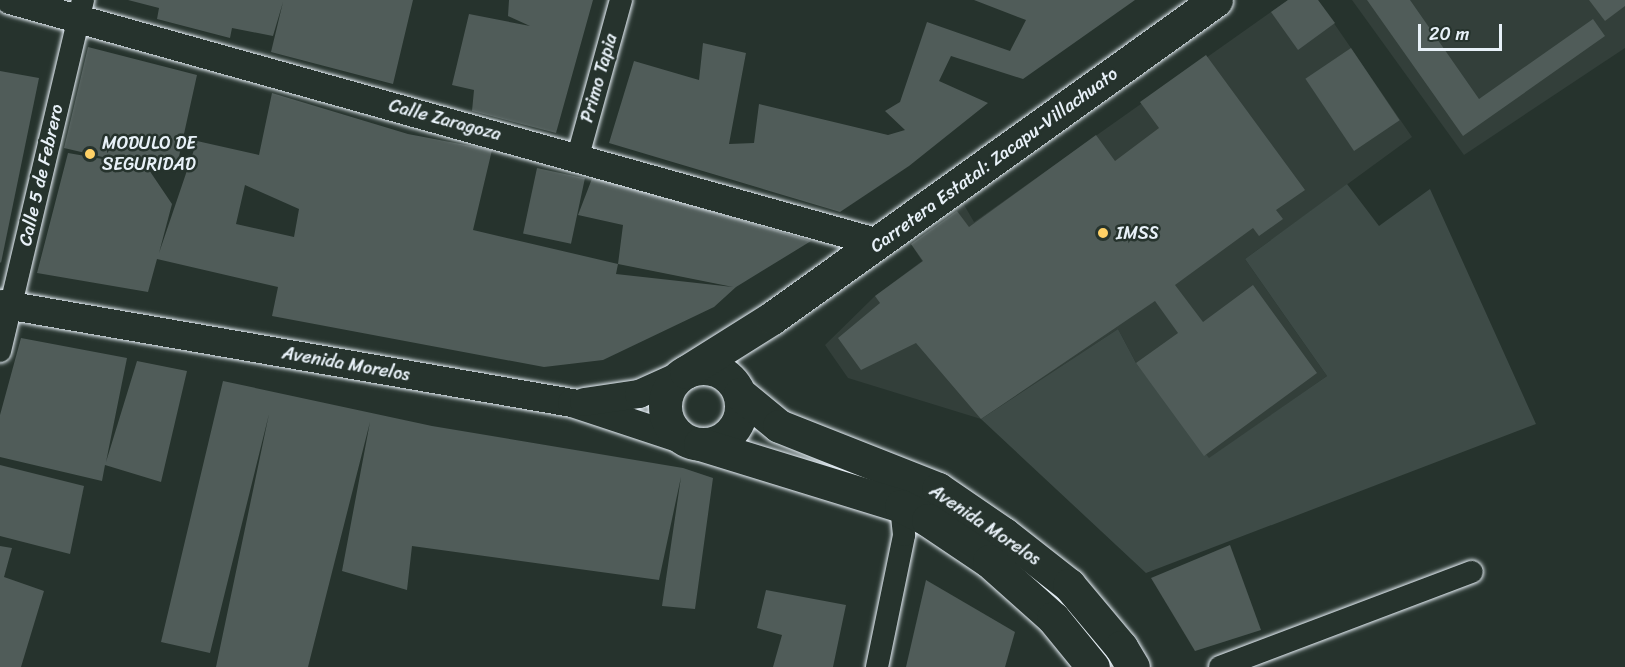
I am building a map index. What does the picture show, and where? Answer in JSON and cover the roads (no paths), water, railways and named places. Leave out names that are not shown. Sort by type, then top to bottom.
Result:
[{"type":"main road","name":"Carretera Estatal: Zacapu-Villachuato","points":[[772,318],[1215,0]]},
{"type":"main road","points":[[772,318],[741,353],[735,386],[740,419],[733,430],[712,443],[694,443],[677,434],[665,412],[669,388],[681,374],[772,318]]},
{"type":"main road","points":[[681,374],[713,368],[735,386]]},
{"type":"main road","name":"Avenida Morelos","points":[[735,386],[779,426],[938,489],[1004,534],[1069,585],[1122,647],[1133,667]]},
{"type":"main road","name":"Avenida Morelos","points":[[694,443],[901,506],[988,561],[1053,618],[1093,667]]},
{"type":"street","name":"Calle Zaragoza","points":[[10,0],[81,9],[879,243]]},
{"type":"street","name":"Primo Tapia","points":[[578,156],[621,0]]},
{"type":"street","name":"Calle 5 de Febrero","points":[[0,351],[5,305],[81,9]]},
{"type":"street","name":"Avenida Morelos","points":[[5,305],[572,403],[694,443]]},
{"type":"street","points":[[572,403],[616,400],[681,374]]},
{"type":"street","points":[[877,667],[904,535],[901,506]]},
{"type":"street","points":[[1220,667],[1473,572]]},
{"type":"place","name":"MODULO DE SEGURIDAD","points":[[90,154]]},
{"type":"place","name":"IMSS","points":[[1103,233]]}]
